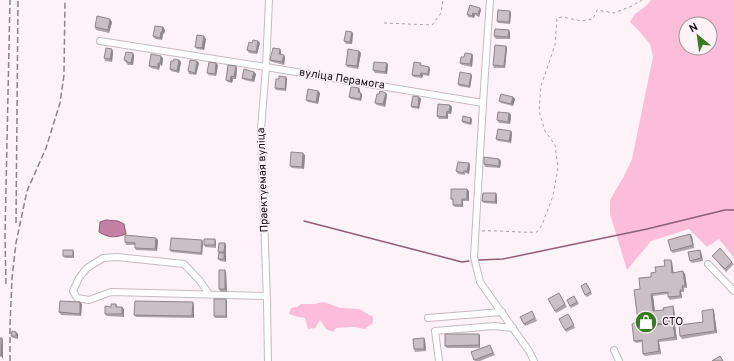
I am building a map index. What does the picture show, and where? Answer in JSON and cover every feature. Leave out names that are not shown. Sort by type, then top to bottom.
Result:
[{"type":"street","name":"Праектуемая вуліца","points":[[268,361],[260,129],[266,67],[269,0]]},
{"type":"street","points":[[490,0],[474,256],[480,282],[529,351],[534,361]]},
{"type":"street","name":"вуліца Перамога","points":[[100,41],[483,103]]},
{"type":"street","points":[[209,294],[200,281],[184,264],[117,257],[103,258],[87,268],[79,278],[73,291],[77,298],[89,300],[111,292],[266,296]]},
{"type":"street","points":[[708,264],[734,291]]},
{"type":"street","points":[[428,318],[502,312]]},
{"type":"street","points":[[439,361],[435,331],[494,326],[513,328]]},
{"type":"street","points":[[614,350],[619,361]]},
{"type":"path","points":[[384,23],[432,25],[441,13],[443,0]]},
{"type":"path","points":[[475,238],[479,231],[496,230],[521,233],[537,232],[542,225],[553,196],[558,167],[555,145],[545,131],[539,111],[541,86],[555,45],[557,18],[562,17],[582,21],[593,19],[597,10],[614,13],[632,6],[642,0]]},
{"type":"shaded area","points":[[651,0],[734,0],[734,258],[719,239],[707,247],[689,229],[651,241],[627,270],[610,214],[610,200],[632,159],[653,57],[650,44],[630,22],[635,14]]},
{"type":"shaded area","points":[[106,220],[118,221],[124,224],[126,234],[112,237],[99,232],[100,222]]},
{"type":"shaded area","points":[[324,302],[340,308],[359,309],[373,317],[373,323],[365,329],[354,327],[336,328],[333,332],[326,329],[320,320],[315,328],[308,329],[305,318],[289,314],[291,308],[297,307],[301,304],[315,304]]},
{"type":"building","points":[[470,5],[480,8],[478,14],[473,13],[472,16],[467,14]]},
{"type":"building","points":[[498,10],[510,11],[509,22],[497,21]]},
{"type":"building","points":[[97,16],[110,19],[108,30],[95,27]]},
{"type":"building","points":[[155,26],[163,27],[160,38],[153,36]]},
{"type":"building","points":[[495,29],[509,30],[508,37],[494,36]]},
{"type":"building","points":[[346,31],[352,32],[350,42],[344,41]]},
{"type":"building","points":[[197,35],[204,36],[202,48],[195,47]]},
{"type":"building","points":[[253,40],[258,41],[256,52],[247,50],[249,42],[252,43]]},
{"type":"building","points":[[495,45],[506,46],[504,66],[493,65]]},
{"type":"building","points":[[106,48],[112,49],[110,59],[104,58]]},
{"type":"building","points":[[273,48],[280,49],[279,54],[284,55],[282,62],[270,60]]},
{"type":"building","points":[[348,49],[359,51],[357,66],[346,65]]},
{"type":"building","points":[[126,52],[133,53],[131,63],[124,60]]},
{"type":"building","points":[[465,53],[472,54],[470,64],[460,63],[461,57],[464,57]]},
{"type":"building","points":[[151,54],[161,56],[158,67],[149,66]]},
{"type":"building","points":[[174,59],[179,60],[177,71],[170,69],[171,61]]},
{"type":"building","points":[[190,60],[197,61],[195,73],[188,71]]},
{"type":"building","points":[[209,62],[216,63],[215,74],[207,73]]},
{"type":"building","points":[[374,62],[387,63],[385,72],[373,70]]},
{"type":"building","points":[[414,62],[421,63],[420,65],[429,67],[428,74],[421,73],[420,76],[412,75]]},
{"type":"building","points":[[228,65],[236,66],[234,77],[231,76],[230,81],[226,80]]},
{"type":"building","points":[[244,69],[254,72],[252,80],[242,78]]},
{"type":"building","points":[[460,72],[471,74],[469,86],[458,84]]},
{"type":"building","points":[[279,76],[286,77],[285,89],[275,88],[276,79],[279,79]]},
{"type":"building","points":[[351,87],[359,88],[358,92],[361,93],[360,99],[349,97]]},
{"type":"building","points":[[308,89],[318,91],[316,102],[306,100]]},
{"type":"building","points":[[380,91],[386,93],[383,104],[375,103],[377,94],[379,94]]},
{"type":"building","points":[[501,94],[513,97],[511,104],[499,101]]},
{"type":"building","points":[[413,96],[419,97],[418,107],[411,106]]},
{"type":"building","points":[[438,104],[450,105],[449,112],[447,111],[446,117],[437,116]]},
{"type":"building","points":[[498,112],[509,113],[508,122],[497,120]]},
{"type":"building","points":[[463,116],[471,118],[470,123],[462,121]]},
{"type":"building","points":[[498,129],[511,131],[509,141],[496,139]]},
{"type":"building","points":[[291,152],[303,153],[302,167],[290,166]]},
{"type":"building","points":[[484,157],[499,159],[499,166],[484,164]]},
{"type":"building","points":[[458,162],[469,163],[467,171],[464,171],[463,173],[456,171]]},
{"type":"building","points":[[451,189],[467,189],[467,199],[462,199],[462,205],[453,205],[453,199],[451,199]]},
{"type":"building","points":[[483,193],[496,193],[495,202],[482,201]]},
{"type":"building","points":[[690,234],[693,245],[671,251],[668,240]]},
{"type":"building","points":[[125,235],[156,238],[155,249],[135,248],[135,243],[125,242]]},
{"type":"building","points":[[171,238],[202,240],[201,253],[170,250]]},
{"type":"building","points":[[204,239],[215,239],[215,245],[204,245]]},
{"type":"building","points":[[219,243],[225,243],[224,252],[218,252]]},
{"type":"building","points":[[720,248],[732,262],[725,269],[712,256]]},
{"type":"building","points":[[63,250],[73,250],[73,256],[63,256]]},
{"type":"building","points":[[700,250],[701,258],[690,261],[688,252]]},
{"type":"building","points":[[219,253],[224,253],[224,259],[218,259]]},
{"type":"building","points":[[664,260],[671,260],[672,273],[683,271],[685,285],[682,286],[683,290],[680,290],[680,296],[668,297],[668,292],[651,294],[653,311],[664,310],[663,308],[673,306],[674,321],[656,324],[673,323],[675,337],[658,340],[659,351],[643,354],[642,340],[634,341],[632,324],[638,321],[634,290],[640,289],[639,278],[651,277],[651,273],[656,272],[655,267],[665,266]]},
{"type":"building","points":[[219,270],[225,270],[225,289],[219,289]]},
{"type":"building","points":[[586,283],[591,292],[585,295],[581,286]]},
{"type":"building","points":[[559,293],[565,304],[555,311],[548,299]]},
{"type":"building","points":[[574,296],[577,302],[570,306],[567,300]]},
{"type":"building","points":[[214,299],[226,299],[226,316],[214,316]]},
{"type":"building","points":[[60,301],[80,302],[80,314],[59,312]]},
{"type":"building","points":[[135,301],[193,302],[192,316],[134,315]]},
{"type":"building","points":[[111,304],[116,304],[116,307],[122,307],[122,314],[105,314],[105,306],[111,307]]},
{"type":"building","points":[[713,309],[715,331],[680,336],[679,325],[703,322],[702,311]]},
{"type":"building","points":[[532,311],[535,318],[524,324],[520,317]]},
{"type":"building","points":[[568,314],[574,325],[565,330],[559,319]]},
{"type":"building","points":[[12,331],[16,332],[16,336],[11,336]]},
{"type":"building","points":[[445,334],[479,334],[479,345],[445,346]]},
{"type":"building","points":[[0,338],[2,338],[1,356],[0,356]]},
{"type":"building","points":[[424,338],[424,349],[414,349],[413,339]]},
{"type":"building","points":[[490,345],[493,353],[474,360],[471,352]]},
{"type":"building","points":[[720,356],[723,361],[712,361]]},
{"type":"waterway","points":[[479,260],[503,259],[647,229],[725,210],[734,210]]},
{"type":"waterway","points":[[304,221],[462,262],[469,261]]},
{"type":"railway","points":[[6,284],[5,236],[10,0]]},
{"type":"railway","points":[[16,223],[18,0]]},
{"type":"railway","points":[[10,361],[12,278],[16,243],[27,191],[46,148],[60,103],[64,75],[65,0]]},
{"type":"place","name":"СТО","points":[[646,322]]}]
